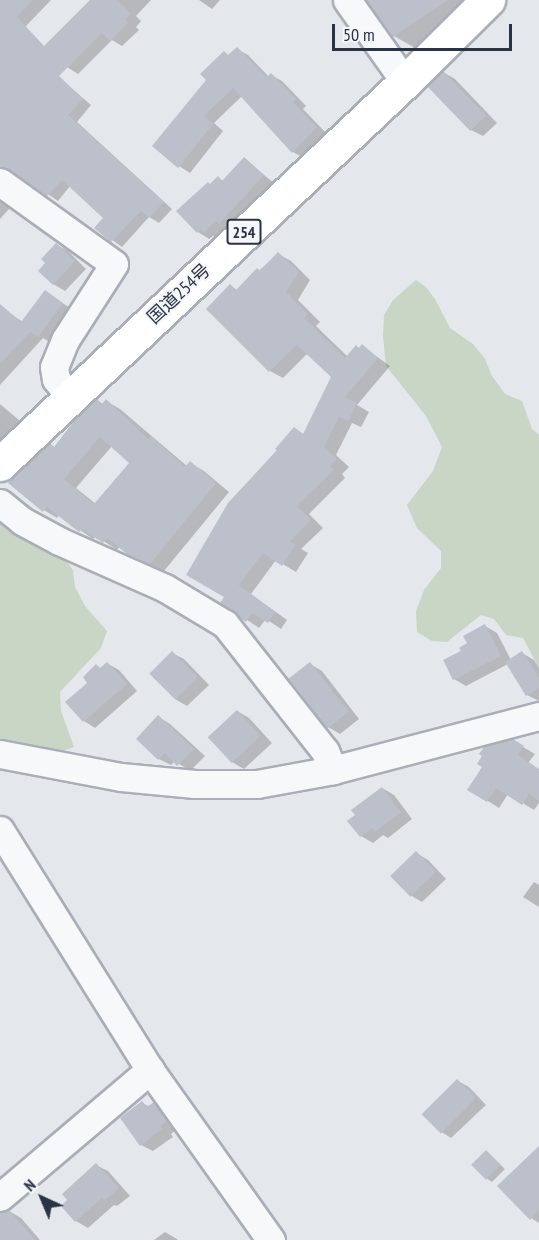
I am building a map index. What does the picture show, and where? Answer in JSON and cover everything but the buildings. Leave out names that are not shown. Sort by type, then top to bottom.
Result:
[{"type":"highway","name":"国道254号","points":[[0,464],[405,82],[488,0]]},
{"type":"street","points":[[347,0],[405,82]]},
{"type":"street","points":[[0,182],[114,264],[65,340],[54,367],[56,379],[70,397]]},
{"type":"street","points":[[0,503],[22,521],[59,541],[165,588],[225,624],[325,751],[333,770]]},
{"type":"street","points":[[0,754],[121,777],[195,784],[257,784],[333,770],[539,716]]},
{"type":"street","points":[[2,841],[150,1070],[271,1240]]},
{"type":"street","points":[[0,1197],[150,1070]]},
{"type":"green space","points":[[416,280],[426,287],[435,299],[450,328],[473,344],[485,359],[492,376],[505,394],[522,401],[532,429],[539,435],[539,668],[523,638],[506,635],[494,619],[481,615],[447,642],[432,641],[417,632],[416,611],[424,590],[441,568],[441,551],[417,528],[407,505],[433,471],[442,447],[426,416],[386,366],[383,337],[384,315],[393,300]]},
{"type":"green space","points":[[0,516],[58,549],[73,570],[75,587],[85,606],[107,631],[101,648],[60,692],[61,711],[74,747],[57,753],[0,739]]}]
